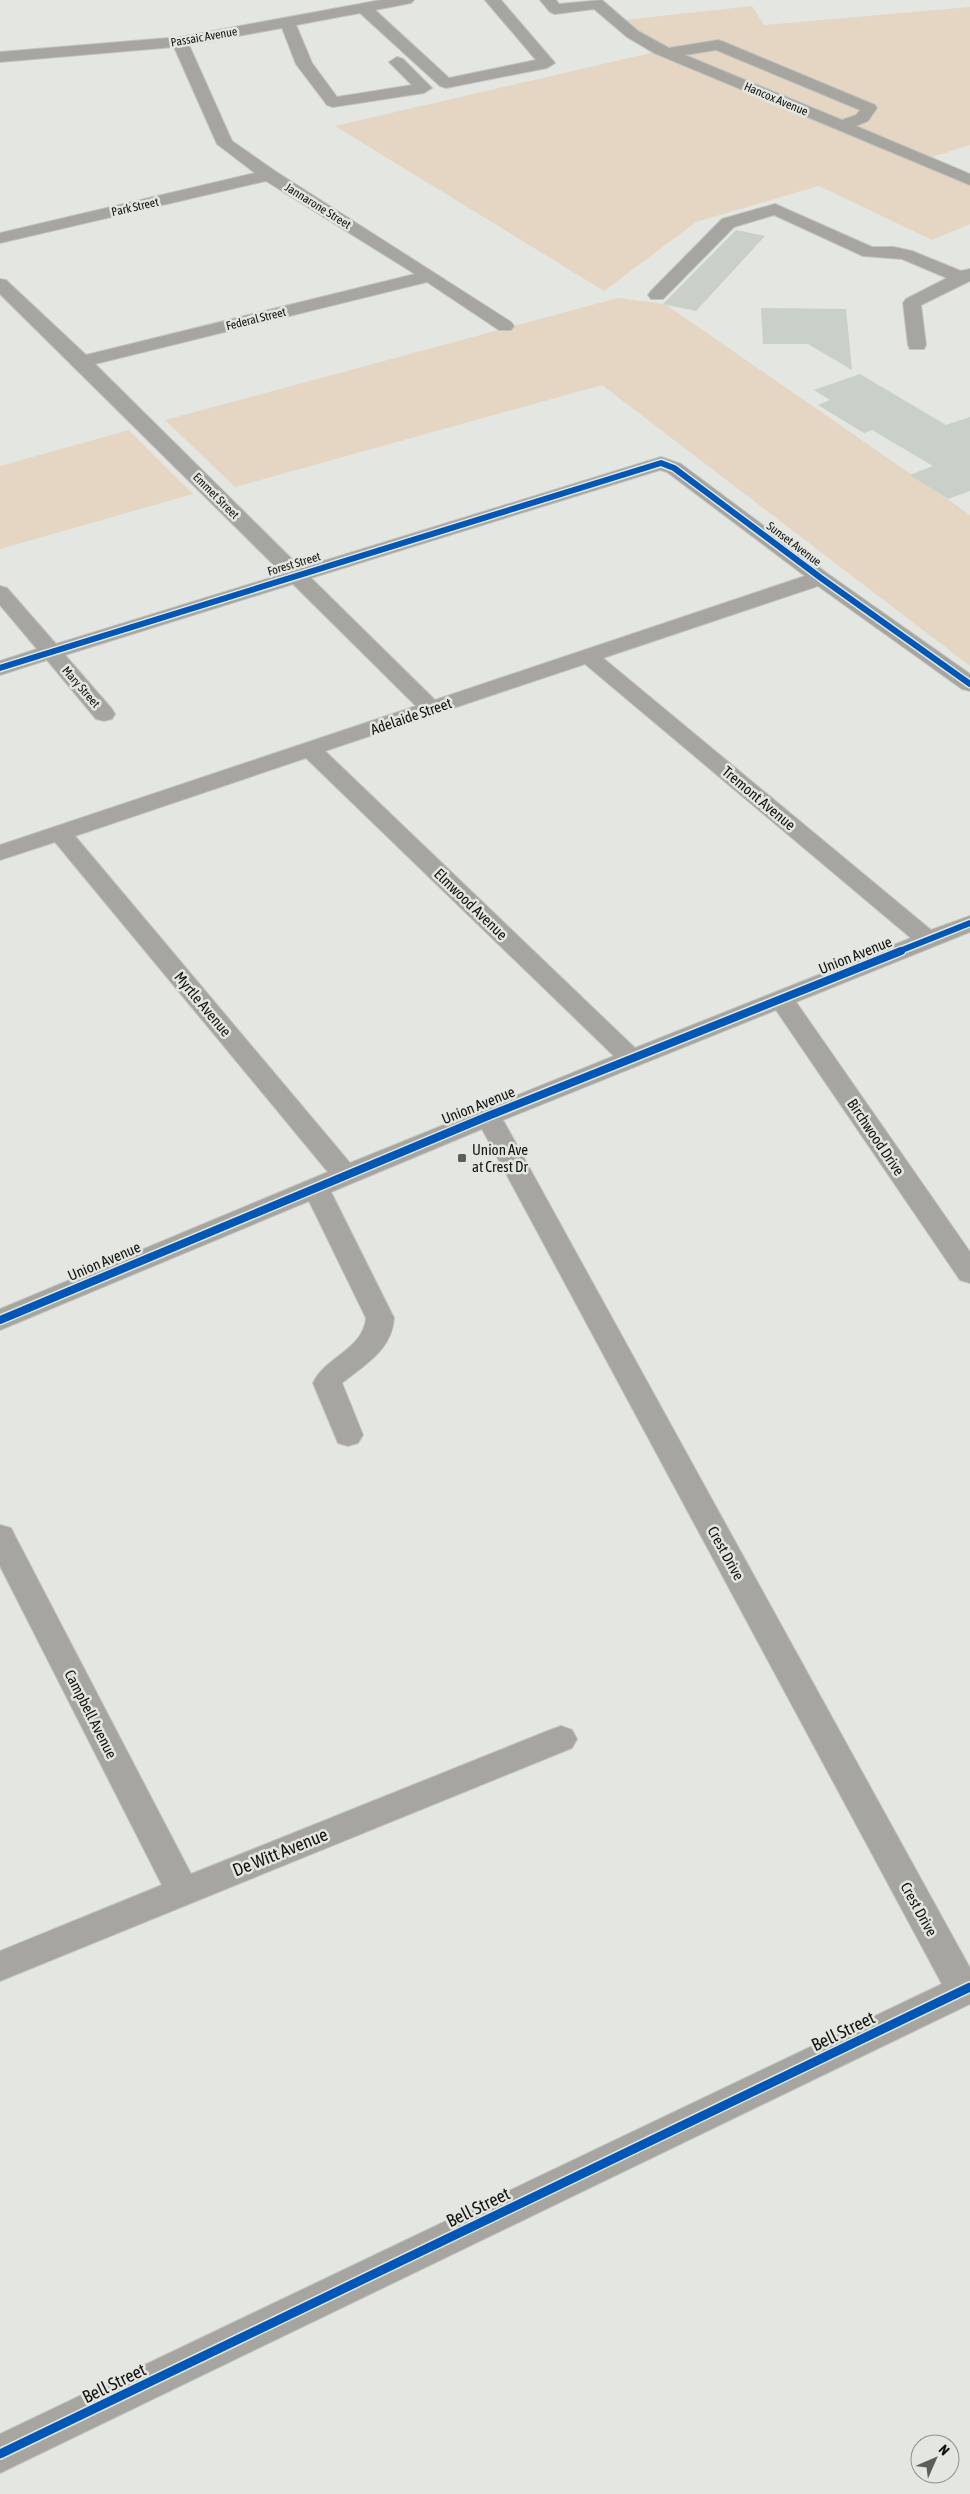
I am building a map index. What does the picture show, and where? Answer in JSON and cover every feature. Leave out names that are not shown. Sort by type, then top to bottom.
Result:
[{"type":"street","name":"Passaic Avenue","points":[[0,57],[180,42],[406,0]]},
{"type":"street","points":[[363,8],[446,83],[547,63],[492,0]]},
{"type":"street","points":[[551,4],[595,2]]},
{"type":"street","name":"Hancox Avenue","points":[[595,2],[614,21],[636,38],[667,53],[970,180]]},
{"type":"street","points":[[290,5],[304,64],[334,102],[424,88],[347,11]]},
{"type":"street","name":"Jannarone Street","points":[[180,42],[225,144],[269,175],[430,276],[505,326]]},
{"type":"street","points":[[667,53],[718,45],[869,108],[862,118],[842,126]]},
{"type":"street","name":"Park Street","points":[[0,238],[269,175]]},
{"type":"street","points":[[657,295],[728,223],[775,209],[869,252],[883,251],[907,254],[965,276]]},
{"type":"street","name":"Federal Street","points":[[82,362],[430,276]]},
{"type":"street","points":[[917,345],[912,303],[965,276]]},
{"type":"street","name":"Emmet Street","points":[[0,284],[82,362],[431,709]]},
{"type":"street","name":"Sunset Avenue","points":[[594,482],[660,463],[674,468],[821,578],[970,684]]},
{"type":"street","name":"Forest Street","points":[[0,668],[594,482]]},
{"type":"street","name":"Adelaide Street","points":[[0,853],[821,578]]},
{"type":"street","name":"Mary Street","points":[[0,592],[104,714]]},
{"type":"street","name":"Tremont Avenue","points":[[589,657],[928,940]]},
{"type":"street","name":"Elmwood Avenue","points":[[311,750],[632,1058]]},
{"type":"street","name":"Myrtle Avenue","points":[[61,834],[345,1175]]},
{"type":"street","name":"Union Avenue","points":[[0,1320],[488,1116],[782,1000],[970,923]]},
{"type":"street","name":"Birchwood Drive","points":[[782,1000],[970,1274]]},
{"type":"street","name":"Crest Drive","points":[[488,1116],[967,1988]]},
{"type":"street","points":[[315,1188],[380,1318],[380,1329],[374,1340],[330,1377],[327,1383],[348,1436]]},
{"type":"street","name":"Campbell Avenue","points":[[0,1536],[183,1892]]},
{"type":"street","name":"De Witt Avenue","points":[[0,1966],[561,1739]]},
{"type":"street","name":"Bell Street","points":[[0,2454],[967,1988]]},
{"type":"shaded area","points":[[752,6],[764,25],[970,7],[970,145],[923,160],[970,180],[970,224],[932,240],[819,186],[696,222],[604,291],[335,126],[659,51],[614,21]]},
{"type":"shaded area","points":[[618,298],[665,304],[970,515],[970,666],[602,385],[235,487],[165,420]]},
{"type":"shaded area","points":[[129,430],[193,494],[0,549],[0,466]]},
{"type":"building","points":[[736,230],[765,236],[696,311],[663,304]]},
{"type":"building","points":[[761,308],[846,309],[852,370],[808,344],[763,344]]},
{"type":"building","points":[[860,374],[946,425],[970,417],[970,491],[948,499],[910,475],[933,466],[872,430],[864,433],[818,405],[830,400],[814,390]]},
{"type":"cycle path","points":[[0,668],[661,463],[674,468],[821,578],[970,684]]},
{"type":"cycle path","points":[[0,1320],[488,1116],[970,923]]},
{"type":"cycle path","points":[[0,2454],[970,1987]]},
{"type":"place","name":"Union Ave at Crest Dr","points":[[462,1158]]}]
